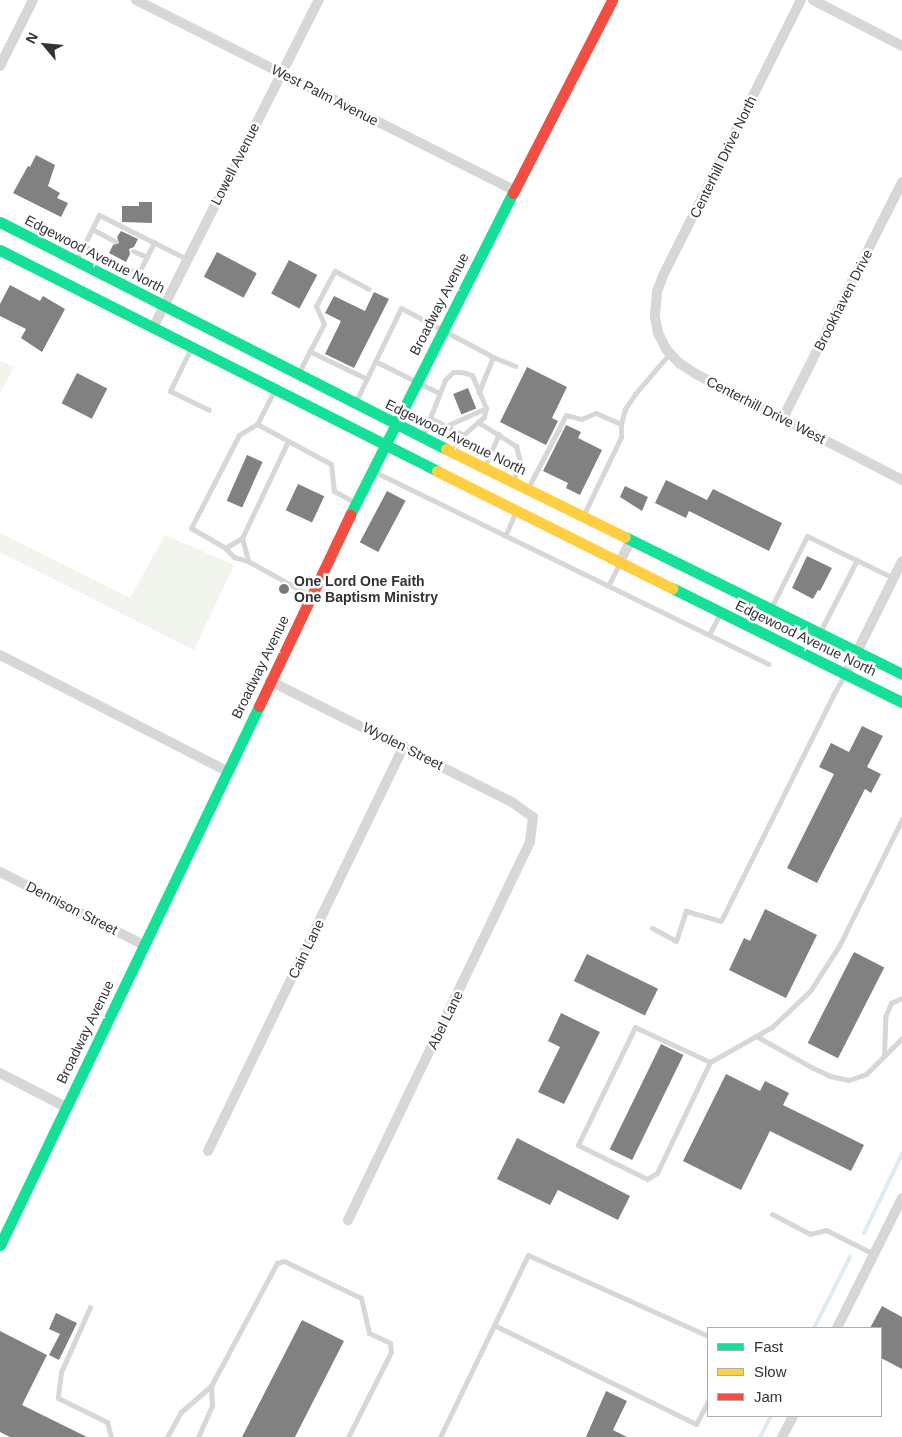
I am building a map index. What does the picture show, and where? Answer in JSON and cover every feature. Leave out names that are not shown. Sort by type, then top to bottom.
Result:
[{"type":"main road","name":"Broadway Avenue","points":[[0,1245],[356,503],[612,0]]},
{"type":"main road","name":"Edgewood Avenue North","points":[[0,222],[76,261],[132,286],[164,306],[483,468],[902,674]]},
{"type":"main road","name":"Edgewood Avenue North","points":[[0,250],[516,511],[902,702]]},
{"type":"street","points":[[0,66],[33,0]]},
{"type":"street","name":"West Palm Avenue","points":[[136,0],[514,190]]},
{"type":"street","name":"Lowell Avenue","points":[[153,328],[318,0]]},
{"type":"street","name":"Centerhill Drive North","points":[[654,317],[657,292],[663,276],[801,0]]},
{"type":"street","points":[[813,0],[902,46]]},
{"type":"street","name":"Brookhaven Drive","points":[[783,418],[902,182]]},
{"type":"street","name":"Centerhill Drive West","points":[[654,317],[658,333],[670,353],[679,363],[696,374],[902,480]]},
{"type":"street","points":[[619,562],[631,540]]},
{"type":"street","points":[[846,674],[902,561]]},
{"type":"street","points":[[0,655],[227,771]]},
{"type":"street","name":"Wyolen Street","points":[[270,681],[404,746],[512,802],[532,817]]},
{"type":"street","name":"Cain Lane","points":[[208,1151],[404,746]]},
{"type":"street","name":"Abel Lane","points":[[348,1220],[530,842],[532,817]]},
{"type":"street","name":"Dennison Street","points":[[0,872],[144,945]]},
{"type":"street","points":[[0,1073],[66,1107]]},
{"type":"street","points":[[838,1327],[902,1198]]},
{"type":"street","points":[[782,1437],[792,1417]]},
{"type":"lane","points":[[76,261],[99,215],[187,259]]},
{"type":"lane","points":[[92,230],[115,241]]},
{"type":"lane","points":[[83,245],[137,276],[154,242]]},
{"type":"lane","points":[[134,251],[146,257]]},
{"type":"lane","points":[[298,374],[324,324],[316,306],[335,271],[369,289]]},
{"type":"lane","points":[[355,403],[402,308],[493,357],[515,366]]},
{"type":"lane","points":[[191,347],[170,391],[209,410]]},
{"type":"lane","points":[[310,352],[367,379]]},
{"type":"lane","points":[[582,516],[621,437],[620,424],[625,409],[635,394],[670,353]]},
{"type":"lane","points":[[479,392],[493,357]]},
{"type":"lane","points":[[375,361],[439,393]]},
{"type":"lane","points":[[422,437],[445,380],[453,372],[472,375],[486,408],[484,416],[463,435],[452,452]]},
{"type":"lane","points":[[275,390],[257,424],[239,435],[191,528],[225,548],[234,557],[248,561],[311,597]]},
{"type":"lane","points":[[446,426],[486,408]]},
{"type":"lane","points":[[528,489],[566,415],[581,419],[596,413],[620,424]]},
{"type":"lane","points":[[430,418],[463,435]]},
{"type":"lane","points":[[478,422],[516,446],[520,461],[513,482]]},
{"type":"lane","points":[[257,424],[331,464],[334,492],[356,503]]},
{"type":"lane","points":[[483,468],[499,434]]},
{"type":"lane","points":[[225,548],[242,538],[288,441]]},
{"type":"lane","points":[[372,471],[768,664]]},
{"type":"lane","points":[[505,536],[516,511]]},
{"type":"lane","points":[[770,609],[807,536],[894,578]]},
{"type":"lane","points":[[242,538],[248,561]]},
{"type":"lane","points":[[820,633],[856,560]]},
{"type":"lane","points":[[608,586],[619,562]]},
{"type":"lane","points":[[709,635],[720,612]]},
{"type":"lane","points":[[652,928],[676,941],[686,911],[721,920],[828,704],[846,674]]},
{"type":"lane","points":[[710,1062],[635,1027],[578,1145],[647,1179],[657,1174],[710,1062],[772,1027],[810,991],[839,946],[902,819]]},
{"type":"lane","points":[[884,1055],[885,1017],[891,1003],[902,998]]},
{"type":"lane","points":[[756,1036],[810,1067],[830,1076],[849,1080],[866,1074],[902,1038]]},
{"type":"lane","points":[[772,1214],[810,1234],[826,1230],[874,1254]]},
{"type":"lane","points":[[440,1437],[528,1255],[707,1336]]},
{"type":"lane","points":[[167,1437],[181,1412],[211,1386],[277,1263],[284,1261],[361,1298],[369,1333],[390,1343],[391,1352],[348,1437]]},
{"type":"lane","points":[[90,1307],[61,1372],[58,1398],[107,1422],[111,1437]]},
{"type":"lane","points":[[494,1325],[696,1424],[707,1403]]},
{"type":"lane","points":[[198,1437],[212,1406],[211,1386]]},
{"type":"shaded area","points":[[0,362],[14,367],[0,393]]},
{"type":"shaded area","points":[[0,533],[130,598],[165,535],[234,565],[194,650],[0,552]]},
{"type":"building","points":[[36,155],[55,165],[48,186],[60,193],[57,198],[68,203],[61,217],[13,193]]},
{"type":"building","points":[[139,202],[152,202],[152,223],[122,222],[122,206],[139,206]]},
{"type":"building","points":[[121,231],[138,239],[134,247],[129,249],[130,254],[126,262],[109,253],[113,245],[119,243],[117,237]]},
{"type":"building","points":[[217,252],[257,273],[244,298],[204,277]]},
{"type":"building","points":[[289,260],[317,275],[299,309],[271,294]]},
{"type":"building","points":[[10,285],[40,301],[43,296],[65,309],[42,352],[21,338],[26,329],[0,316],[0,304]]},
{"type":"building","points":[[374,292],[389,299],[354,368],[325,354],[341,321],[325,313],[334,296],[365,311]]},
{"type":"building","points":[[527,367],[567,387],[552,418],[558,421],[546,445],[500,422]]},
{"type":"building","points":[[77,373],[107,388],[92,419],[62,403]]},
{"type":"building","points":[[468,388],[476,408],[461,414],[453,394]]},
{"type":"building","points":[[566,425],[581,432],[578,438],[602,450],[580,495],[566,488],[568,483],[543,471]]},
{"type":"building","points":[[247,455],[263,462],[242,508],[227,501]]},
{"type":"building","points":[[666,480],[707,500],[713,489],[782,523],[769,551],[689,511],[686,518],[655,503]]},
{"type":"building","points":[[298,484],[324,496],[312,523],[286,510]]},
{"type":"building","points":[[625,486],[648,497],[642,511],[620,497]]},
{"type":"building","points":[[387,491],[406,501],[378,552],[360,542]]},
{"type":"building","points":[[807,556],[832,568],[820,591],[818,590],[813,599],[792,588]]},
{"type":"building","points":[[862,726],[883,736],[867,767],[881,774],[871,793],[865,789],[817,883],[787,868],[834,774],[819,767],[831,743],[849,752]]},
{"type":"building","points":[[765,909],[817,935],[786,998],[729,970],[744,938],[750,941]]},
{"type":"building","points":[[854,952],[884,967],[838,1058],[808,1043]]},
{"type":"building","points":[[587,954],[658,989],[645,1016],[574,981]]},
{"type":"building","points":[[561,1013],[600,1032],[564,1104],[538,1092],[560,1047],[548,1041]]},
{"type":"building","points":[[661,1044],[683,1055],[632,1160],[610,1149]]},
{"type":"building","points":[[726,1074],[760,1091],[765,1081],[789,1093],[783,1105],[864,1145],[851,1171],[770,1131],[741,1190],[683,1161]]},
{"type":"building","points":[[517,1138],[630,1196],[618,1220],[558,1190],[550,1205],[497,1179]]},
{"type":"building","points":[[882,1306],[902,1317],[902,1369],[882,1359],[882,1327],[871,1327]]},
{"type":"building","points":[[56,1313],[77,1323],[59,1360],[49,1355],[60,1334],[49,1329]]},
{"type":"building","points":[[302,1320],[344,1341],[295,1437],[242,1437]]},
{"type":"building","points":[[0,1331],[47,1355],[22,1405],[87,1437],[10,1437],[0,1432]]},
{"type":"building","points":[[606,1391],[627,1401],[613,1430],[627,1437],[586,1437]]},
{"type":"waterway","points":[[864,1233],[902,1154]]},
{"type":"waterway","points":[[815,1327],[850,1257]]},
{"type":"waterway","points":[[760,1437],[770,1417]]},
{"type":"traffic: fast","points":[[350,515],[513,193]]},
{"type":"traffic: fast","points":[[0,222],[446,449]]},
{"type":"traffic: fast","points":[[0,250],[437,471]]},
{"type":"traffic: fast","points":[[625,537],[902,674]]},
{"type":"traffic: fast","points":[[672,588],[902,702]]},
{"type":"traffic: fast","points":[[0,1245],[259,706]]},
{"type":"traffic: slow","points":[[446,449],[625,537]]},
{"type":"traffic: slow","points":[[437,471],[672,588]]},
{"type":"traffic: jam","points":[[513,193],[612,0]]},
{"type":"traffic: jam","points":[[259,706],[350,515]]},
{"type":"place","name":"One Lord One Faith One Baptism Ministry","points":[[284,589]]}]
